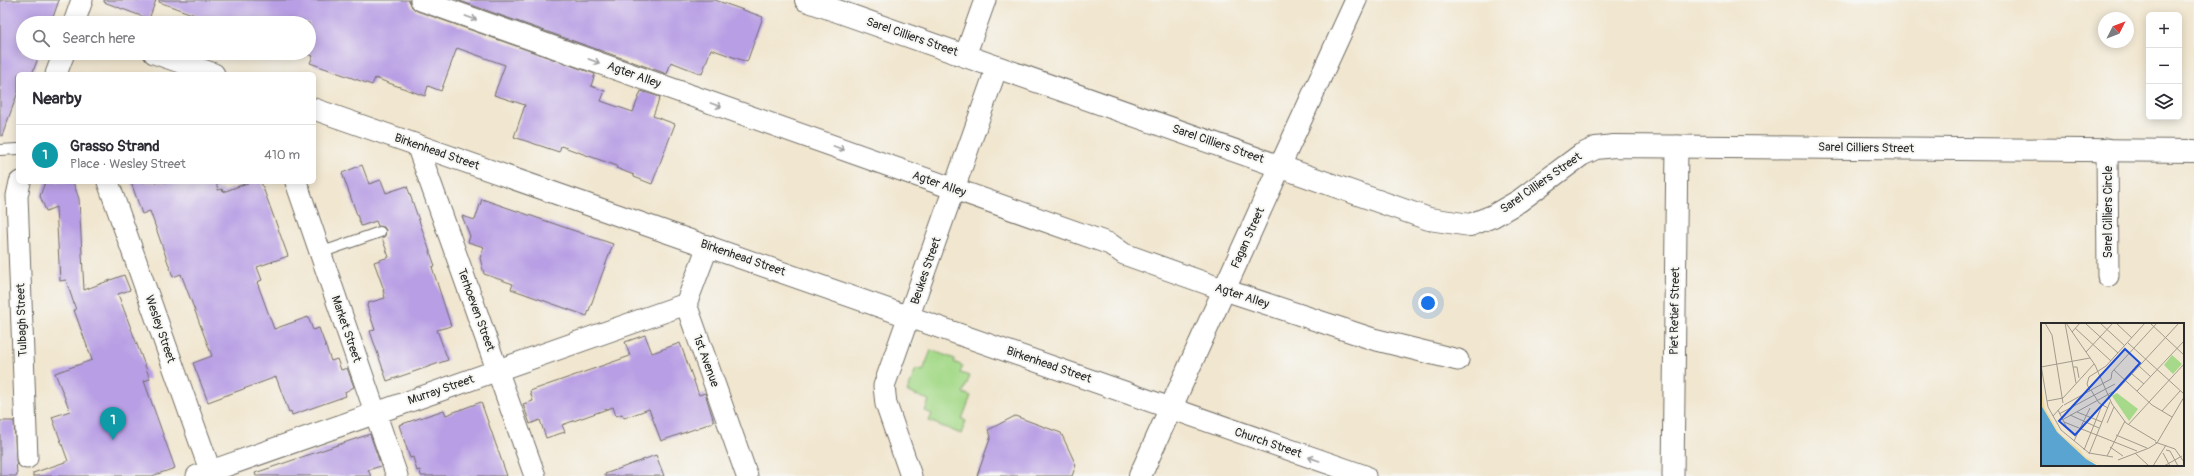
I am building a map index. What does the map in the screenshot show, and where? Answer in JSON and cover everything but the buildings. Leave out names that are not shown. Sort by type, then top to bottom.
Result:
[{"type":"street","points":[[76,16],[82,0]]},
{"type":"street","name":"Agter Alley","points":[[422,0],[1110,244],[1124,254],[1225,290],[1373,339],[1458,360]]},
{"type":"street","name":"Sarel Cilliers Street","points":[[806,0],[1429,219],[1470,225],[1493,216],[1519,200],[1581,154],[1596,148],[1677,146],[2194,151]]},
{"type":"street","points":[[965,56],[985,0]]},
{"type":"street","name":"Fagan Street","points":[[1140,476],[1172,409],[1280,166],[1356,0]]},
{"type":"street","points":[[57,72],[61,60]]},
{"type":"street","points":[[174,60],[208,72]]},
{"type":"street","name":"Beukes Street","points":[[911,476],[884,394],[884,386],[910,317],[997,67]]},
{"type":"street","name":"Birkenhead Street","points":[[316,110],[1172,409]]},
{"type":"street","name":"Terhoeven Street","points":[[417,145],[535,476]]},
{"type":"street","name":"Piet Retief Street","points":[[1673,476],[1677,146]]},
{"type":"street","name":"Sarel Cilliers Circle","points":[[2107,149],[2108,276]]},
{"type":"street","name":"Tulbagh Street","points":[[20,184],[17,196],[27,458]]},
{"type":"street","name":"Wesley Street","points":[[109,184],[207,474]]},
{"type":"street","name":"Market Street","points":[[297,184],[397,476]]},
{"type":"street","points":[[686,304],[708,246]]},
{"type":"street","name":"Murray Street","points":[[207,474],[375,413],[686,304]]},
{"type":"street","name":"1st Avenue","points":[[686,304],[747,476]]},
{"type":"street","name":"Church Street","points":[[1172,409],[1364,476]]},
{"type":"lane","points":[[0,150],[16,149]]},
{"type":"lane","points":[[320,253],[380,232]]},
{"type":"green space","points":[[931,350],[955,359],[954,362],[963,366],[960,373],[970,376],[963,393],[971,396],[962,419],[966,421],[961,434],[929,421],[932,414],[925,411],[929,400],[907,392],[916,369],[923,371]]},
{"type":"place","name":"Grasso Strand","points":[[113,440]]}]
